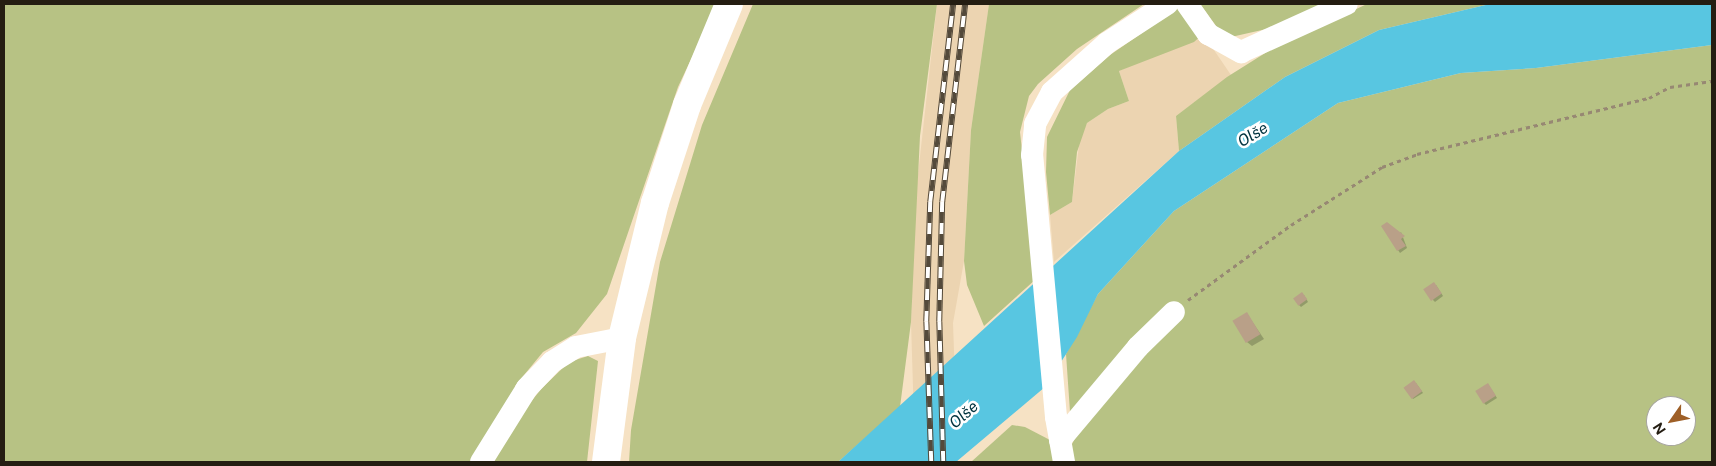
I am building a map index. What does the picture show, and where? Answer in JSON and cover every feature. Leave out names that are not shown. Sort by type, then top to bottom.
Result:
[{"type":"main road","points":[[606,462],[622,338],[658,194],[687,105],[729,4]]},
{"type":"lane","points":[[1064,462],[1056,417],[1032,155],[1035,124],[1052,92],[1107,44],[1167,4]]},
{"type":"lane","points":[[1187,4],[1208,34],[1241,52],[1347,4]]},
{"type":"lane","points":[[1060,440],[1138,347],[1174,312]]},
{"type":"lane","points":[[481,462],[527,388],[552,362],[576,347],[622,338]]},
{"type":"path","points":[[1174,312],[1230,267],[1382,167],[1417,154],[1649,98],[1670,88],[1712,81]]},
{"type":"shaded area","points":[[937,4],[989,4],[971,130],[964,261],[953,323],[958,462],[916,462],[911,322],[915,201]]},
{"type":"shaded area","points":[[1203,34],[1231,75],[1176,116],[1179,151],[1054,262],[1050,215],[1072,202],[1080,137],[1087,123],[1108,109],[1129,101],[1119,71]]},
{"type":"green space","points":[[4,4],[717,4],[678,87],[607,294],[576,333],[543,352],[515,386],[521,414],[542,388],[569,362],[588,356],[598,361],[587,462],[4,462]]},
{"type":"green space","points":[[753,4],[937,4],[920,136],[911,322],[900,407],[838,462],[629,462],[631,430],[660,262],[702,125]]},
{"type":"green space","points":[[989,4],[1144,4],[1077,49],[1038,84],[1029,96],[1020,132],[1036,279],[984,326],[967,285],[964,261],[971,130]]},
{"type":"green space","points":[[1200,4],[1323,4],[1271,28],[1231,37],[1219,30]]},
{"type":"green space","points":[[1367,4],[1490,4],[1379,30],[1285,77],[1179,151],[1176,116],[1227,77],[1273,48]]},
{"type":"green space","points":[[1181,6],[1203,34],[1194,42],[1119,71],[1129,101],[1108,109],[1087,123],[1077,152],[1072,202],[1050,215],[1046,172],[1047,137],[1070,90],[1110,55]]},
{"type":"green space","points":[[1712,45],[1712,462],[1071,462],[1071,446],[1077,434],[1070,412],[1066,354],[1098,294],[1174,211],[1338,103],[1461,73],[1536,68]]},
{"type":"green space","points":[[1012,425],[1025,427],[1050,440],[1055,462],[971,462]]},
{"type":"water","name":"Olše","points":[[1490,4],[1712,4],[1712,45],[1536,68],[1461,73],[1338,103],[1174,211],[1098,294],[1077,337],[1045,387],[956,462],[838,462],[1179,151],[1285,77],[1379,30]]},
{"type":"building","points":[[1387,222],[1405,236],[1401,239],[1406,246],[1397,251],[1381,226]]},
{"type":"building","points":[[1434,282],[1442,294],[1431,301],[1423,289]]},
{"type":"building","points":[[1302,292],[1307,299],[1298,306],[1293,298]]},
{"type":"building","points":[[1247,312],[1260,334],[1246,343],[1232,321]]},
{"type":"building","points":[[1414,380],[1422,391],[1412,399],[1403,388]]},
{"type":"building","points":[[1488,383],[1496,396],[1483,404],[1475,391]]},
{"type":"railway","points":[[931,462],[926,322],[930,202],[953,4]]},
{"type":"railway","points":[[943,462],[939,322],[942,202],[965,4]]}]
